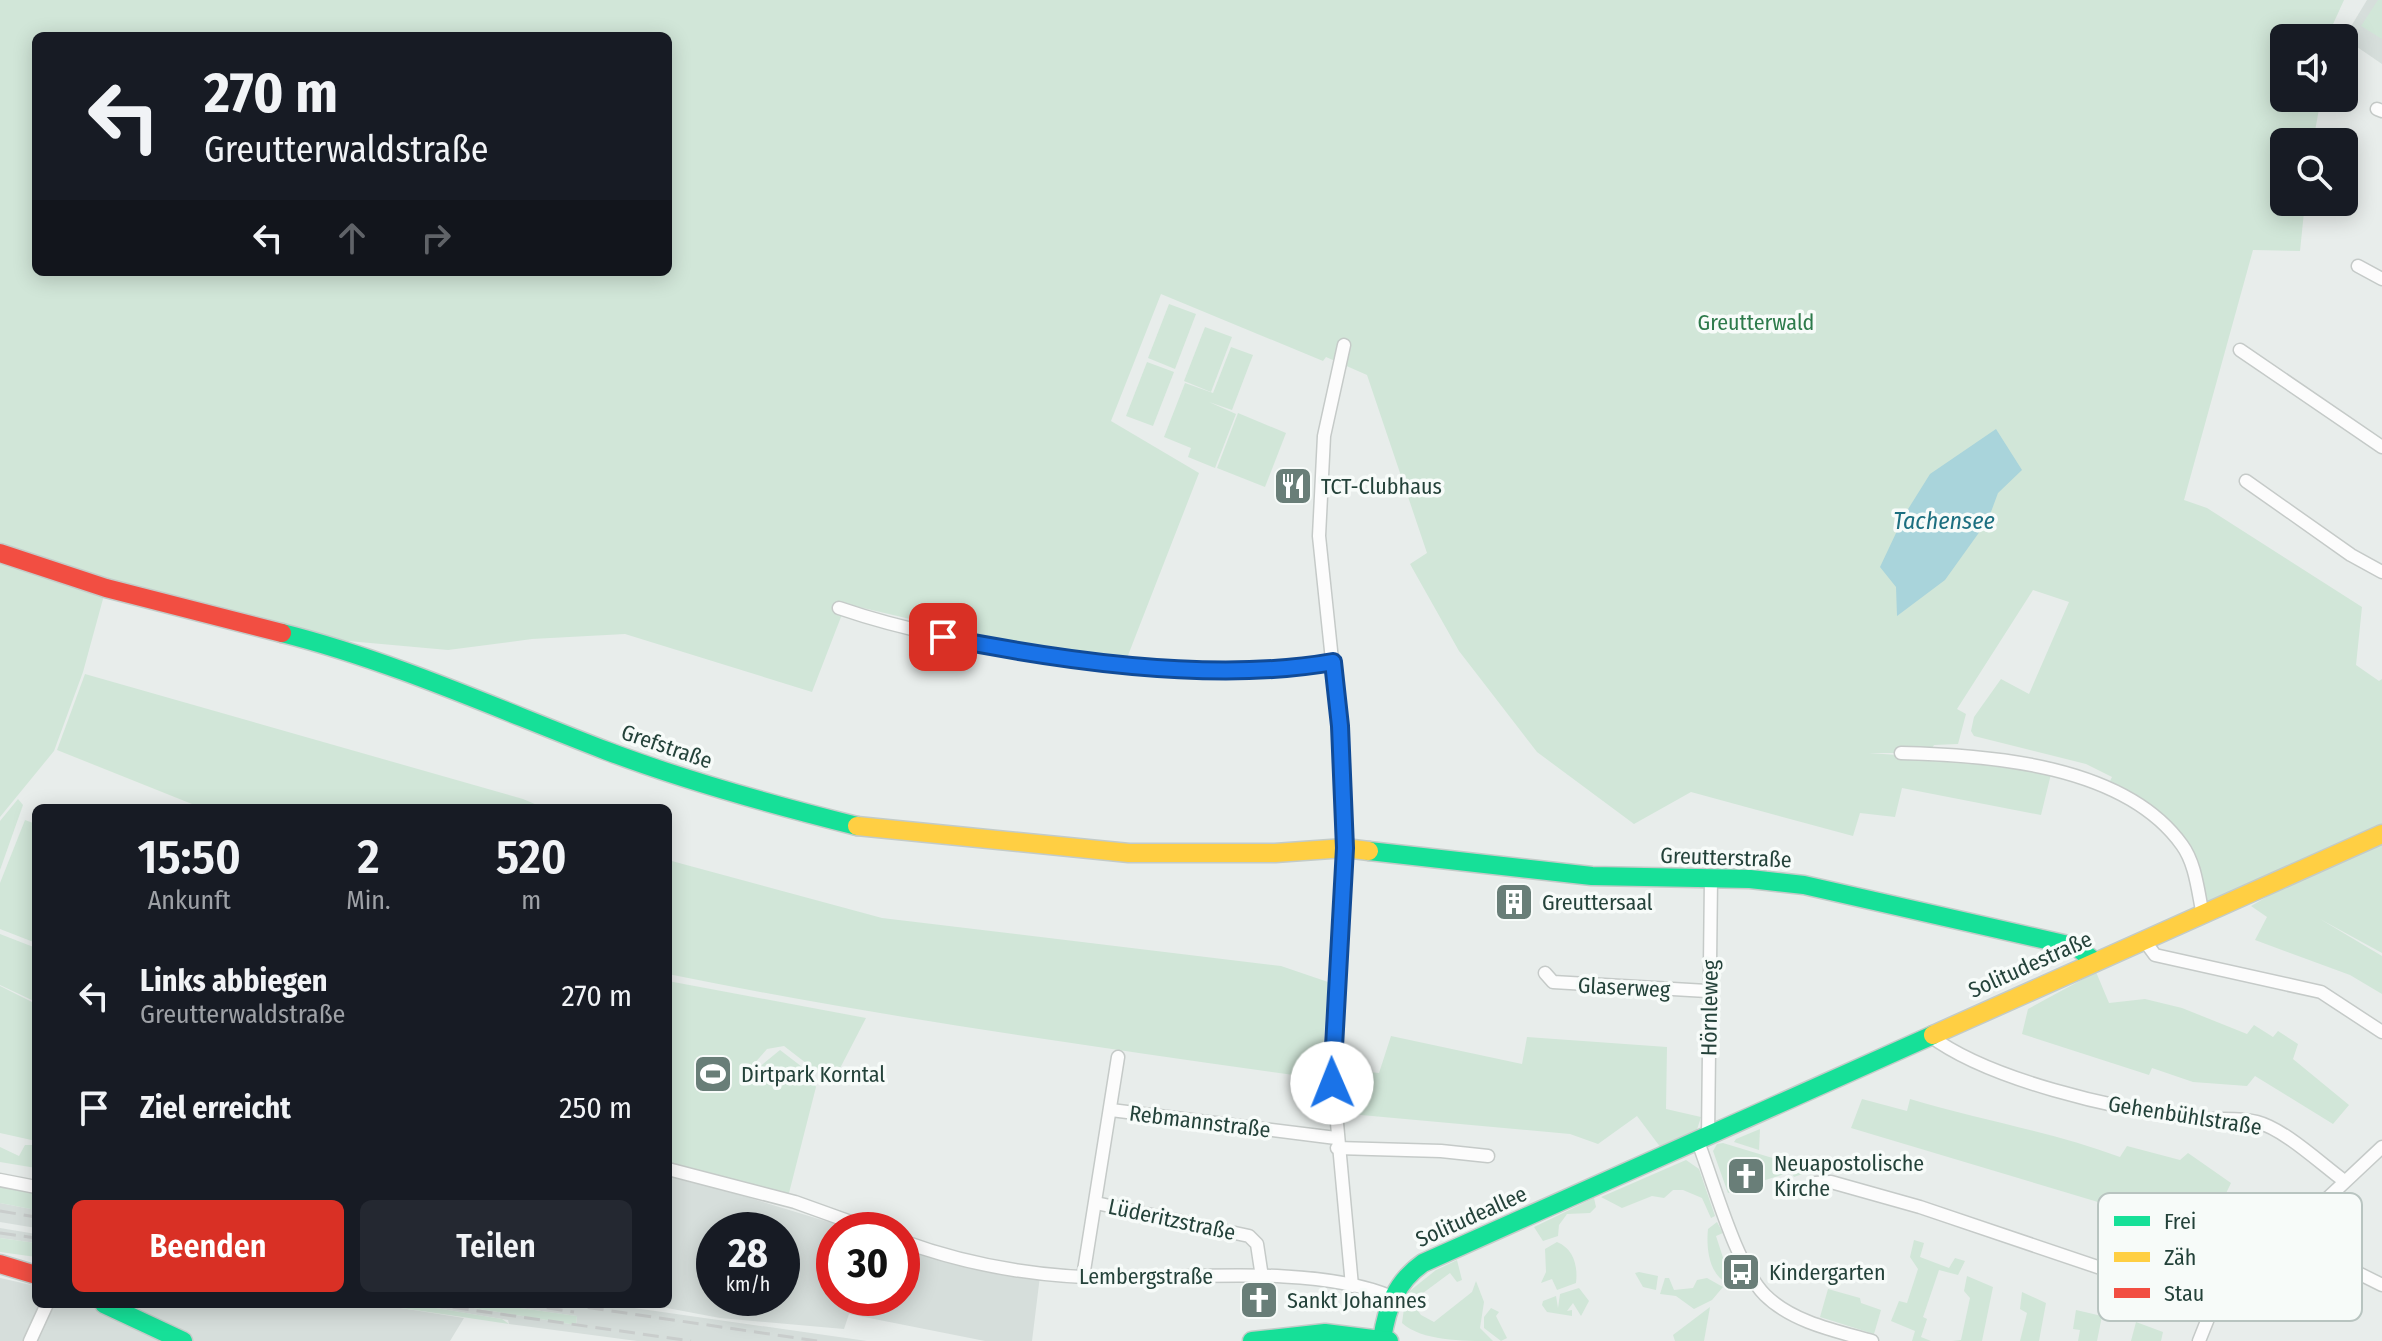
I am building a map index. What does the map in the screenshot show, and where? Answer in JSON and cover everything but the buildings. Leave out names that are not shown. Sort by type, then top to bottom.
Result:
[{"type":"street","points":[[2358,266],[2382,279]]},
{"type":"street","points":[[1344,345],[1324,436],[1319,536],[1340,726],[1345,848],[1331,1058],[1352,1286]]},
{"type":"street","points":[[2240,350],[2382,447]]},
{"type":"street","points":[[2246,481],[2351,555],[2382,572]]},
{"type":"street","name":"Grefstraße","points":[[0,553],[106,588],[342,648],[624,757],[749,799],[865,828],[1129,853],[1275,853],[1345,848]]},
{"type":"street","points":[[839,608],[898,628],[966,642],[1148,669],[1296,669],[1333,662]]},
{"type":"street","points":[[1901,753],[1958,754],[2023,762],[2083,778],[2130,800],[2183,846],[2203,915]]},
{"type":"street","name":"Solitudestraße","points":[[1703,1140],[1929,1035],[2382,834]]},
{"type":"street","name":"Greutterstraße","points":[[1345,848],[1592,876],[1711,878],[1817,887],[2077,947],[2095,962]]},
{"type":"street","name":"Hörnleweg","points":[[1703,1140],[1711,878]]},
{"type":"street","points":[[2144,940],[2155,955],[2321,992],[2382,1032]]},
{"type":"street","name":"Glaserweg","points":[[1545,973],[1553,982],[1707,991]]},
{"type":"street","name":"Gehenbühlstraße","points":[[1929,1035],[1951,1051],[1979,1065],[2127,1108],[2192,1119],[2258,1122],[2343,1180]]},
{"type":"street","points":[[1083,1277],[1118,1057]]},
{"type":"street","name":"Rebmannstraße","points":[[1111,1110],[1337,1143],[1488,1156]]},
{"type":"street","points":[[1703,1140],[1749,1275],[1765,1295],[1783,1309],[1811,1322],[1872,1341]]},
{"type":"street","name":"Solitudeallee","points":[[1252,1341],[1308,1333],[1386,1340],[1392,1297],[1405,1276],[1423,1263],[1703,1140]]},
{"type":"street","points":[[2330,1193],[2382,1147]]},
{"type":"street","points":[[672,1170],[823,1212]]},
{"type":"street","points":[[0,1180],[32,1186]]},
{"type":"street","points":[[1815,1183],[1831,1182],[1920,1207],[2098,1267]]},
{"type":"street","name":"Lüderitzstraße","points":[[1096,1203],[1249,1236],[1257,1244],[1262,1277]]},
{"type":"street","name":"Lembergstraße","points":[[920,1247],[955,1258],[1083,1277],[1262,1277],[1352,1286],[1392,1297]]},
{"type":"street","points":[[0,1264],[32,1274]]},
{"type":"street","points":[[2362,1275],[2382,1285]]},
{"type":"street","points":[[30,1341],[45,1308]]},
{"type":"street","points":[[113,1308],[183,1341]]},
{"type":"street","points":[[2199,1341],[2207,1321]]},
{"type":"shaded area","points":[[2367,0],[2382,0],[2382,64],[2358,48],[2358,24],[2352,24]]},
{"type":"shaded area","points":[[672,1174],[796,1212],[696,1212],[696,1313],[667,1308],[672,1308]]},
{"type":"shaded area","points":[[0,1203],[32,1209],[32,1227],[0,1222]]},
{"type":"shaded area","points":[[800,1213],[816,1218],[816,1316],[848,1316],[844,1329],[709,1316],[800,1316]]},
{"type":"shaded area","points":[[0,1228],[32,1233],[32,1242],[0,1238]]},
{"type":"shaded area","points":[[920,1249],[1040,1276],[1032,1341],[985,1341],[859,1316],[920,1316]]},
{"type":"shaded area","points":[[0,1278],[32,1285],[32,1308],[400,1308],[464,1318],[450,1341],[0,1341]]},
{"type":"shaded area","points":[[436,1308],[473,1308],[576,1325],[577,1316],[520,1308],[634,1308],[867,1341],[637,1341],[509,1324],[508,1320]]},
{"type":"green space","name":"Greutterwald","points":[[0,0],[2344,0],[2333,24],[2270,24],[2270,112],[2318,112],[2316,128],[2270,128],[2270,216],[2304,216],[2300,251],[2253,250],[2184,500],[2207,508],[2362,607],[2356,665],[2379,681],[2382,679],[2382,953],[2320,919],[2382,956],[2382,994],[2350,975],[2255,940],[2267,917],[2251,906],[2275,892],[2203,915],[2183,846],[2109,783],[2112,777],[2086,764],[1974,736],[1971,731],[1974,717],[2001,679],[2029,694],[2069,602],[2033,590],[1957,709],[1966,714],[1958,744],[1934,745],[1929,753],[1869,753],[1954,759],[2051,774],[2041,815],[1902,788],[1895,817],[1860,813],[1853,836],[1691,792],[1634,824],[1537,752],[1459,651],[1410,564],[1427,553],[1367,375],[1326,357],[1323,361],[1161,294],[1111,421],[1199,473],[1127,658],[1013,643],[846,604],[812,692],[625,634],[532,639],[448,650],[348,641],[106,588],[83,672],[54,751],[0,817]]},
{"type":"green space","points":[[2378,0],[2382,0],[2382,39],[2361,26]]},
{"type":"green space","points":[[1169,304],[1196,314],[1175,369],[1148,358]]},
{"type":"green space","points":[[1205,327],[1232,337],[1211,392],[1184,381]]},
{"type":"green space","points":[[1231,347],[1253,355],[1232,410],[1209,402],[1236,414],[1215,468],[1188,457],[1191,448],[1164,437],[1185,383],[1213,393]]},
{"type":"green space","points":[[1147,362],[1174,372],[1153,426],[1126,416]]},
{"type":"green space","points":[[1238,413],[1286,433],[1265,487],[1217,468]]},
{"type":"green space","points":[[85,674],[535,804],[192,804],[57,750]]},
{"type":"green space","points":[[18,799],[23,805],[0,870],[0,821]]},
{"type":"green space","points":[[25,820],[32,823],[32,941],[0,929],[0,883]]},
{"type":"green space","points":[[672,861],[882,918],[1281,966],[1328,982],[1321,1079],[1076,1044],[672,975]]},
{"type":"green space","points":[[0,934],[32,946],[32,1000],[0,985]]},
{"type":"green space","points":[[2096,972],[2109,1003],[2145,999],[2182,1008],[2247,1034],[2254,1025],[2273,1037],[2278,1031],[2298,1044],[2293,1059],[2349,1105],[2333,1124],[2255,1076],[2247,1086],[2193,1082],[2152,1068],[2149,1075],[2022,1034],[2028,1009]]},
{"type":"green space","points":[[672,982],[866,1018],[836,1076],[815,1070],[784,1046],[767,1049],[752,1066],[766,1077],[757,1069],[780,1050],[810,1073],[816,1087],[788,1197],[672,1163]]},
{"type":"green space","points":[[0,986],[32,1002],[32,1140],[0,1133]]},
{"type":"green space","points":[[1391,1036],[1522,1064],[1527,1037],[1667,1047],[1666,1109],[1701,1117],[1695,1136],[1661,1148],[1637,1116],[1598,1144],[1570,1134],[1339,1113],[1339,1069],[1379,1073]]},
{"type":"green space","points":[[1862,1099],[1907,1111],[1910,1099],[2068,1140],[2120,1157],[2127,1146],[2180,1160],[2188,1153],[2231,1183],[2226,1193],[2098,1193],[2098,1202],[1851,1128]]},
{"type":"green space","points":[[1760,1129],[1759,1150],[1734,1142],[1736,1139]]},
{"type":"green space","points":[[1723,1143],[1806,1168],[1808,1172],[1794,1177],[1791,1172],[1759,1182],[1751,1158],[1732,1163],[1737,1190],[1728,1193],[1713,1151],[1717,1144]]},
{"type":"green space","points":[[25,1145],[32,1145],[32,1167],[0,1162],[0,1147],[19,1156]]},
{"type":"green space","points":[[1686,1160],[1699,1169],[1715,1216],[1711,1218],[1702,1198],[1683,1190],[1673,1190],[1664,1198],[1652,1196],[1622,1208],[1601,1197]]},
{"type":"green space","points":[[0,1186],[32,1192],[32,1209],[0,1203]]},
{"type":"green space","points":[[1594,1198],[1596,1207],[1590,1213],[1567,1214],[1559,1225],[1558,1236],[1543,1241],[1534,1227]]},
{"type":"green space","points":[[1717,1222],[1723,1233],[1716,1236],[1728,1273],[1732,1272],[1736,1279],[1727,1283],[1716,1273],[1708,1252],[1708,1229]]},
{"type":"green space","points":[[0,1238],[32,1242],[32,1256],[0,1252]]},
{"type":"green space","points":[[1914,1240],[1924,1243],[1920,1257],[1949,1268],[1955,1258],[1965,1261],[1958,1275],[1939,1270],[1923,1317],[1927,1319],[1921,1337],[1931,1341],[1912,1341],[1915,1331],[1891,1321],[1899,1301],[1907,1303],[1918,1269],[1910,1257]]},
{"type":"green space","points":[[1557,1242],[1571,1254],[1576,1283],[1557,1290],[1552,1279],[1541,1283],[1546,1272],[1545,1249]]},
{"type":"green space","points":[[1457,1260],[1462,1280],[1457,1282],[1450,1273],[1423,1293],[1415,1307],[1421,1315],[1434,1322],[1472,1292],[1476,1281],[1484,1302],[1480,1328],[1493,1341],[1431,1337],[1402,1323],[1406,1294],[1436,1270]]},
{"type":"green space","points":[[1635,1273],[1658,1276],[1656,1290],[1643,1287]]},
{"type":"green space","points":[[1967,1276],[1993,1287],[1982,1341],[1952,1341],[1961,1340],[1970,1298],[1964,1291]]},
{"type":"green space","points":[[1665,1278],[1669,1278],[1674,1290],[1693,1288],[1697,1280],[1707,1278],[1723,1287],[1712,1300],[1694,1309],[1676,1296],[1660,1294]]},
{"type":"green space","points":[[1579,1288],[1589,1301],[1581,1316],[1573,1303],[1567,1311],[1572,1310],[1572,1316],[1547,1312],[1542,1305],[1543,1301],[1556,1296],[1558,1308],[1560,1294]]},
{"type":"green space","points":[[1828,1289],[1860,1298],[1861,1303],[1881,1310],[1874,1334],[1820,1317]]},
{"type":"green space","points":[[2022,1292],[2046,1303],[2039,1341],[2020,1341],[2027,1313],[2020,1309]]},
{"type":"green space","points":[[1710,1307],[1704,1341],[1675,1341],[1673,1335]]},
{"type":"green space","points":[[402,1308],[436,1308],[502,1319],[509,1324]]},
{"type":"green space","points":[[473,1308],[520,1308],[577,1316],[576,1325]]},
{"type":"green space","points":[[1491,1308],[1499,1312],[1496,1316],[1507,1338],[1501,1341],[1484,1328],[1484,1317]]},
{"type":"green space","points":[[2076,1310],[2098,1315],[2098,1321],[2101,1321],[2097,1341],[2078,1341],[2080,1330],[2073,1329]]},
{"type":"green space","points":[[2136,1322],[2163,1332],[2161,1341],[2131,1341]]},
{"type":"water","name":"Tachensee","points":[[1996,429],[2022,470],[1998,493],[1988,520],[1945,580],[1897,616],[1896,587],[1880,567],[1905,514],[1930,474]]},
{"type":"railway","points":[[0,1211],[32,1216]]},
{"type":"railway","points":[[0,1233],[32,1237]]},
{"type":"railway","points":[[457,1308],[691,1341]]},
{"type":"railway","points":[[548,1308],[574,1312]]},
{"type":"railway","points":[[591,1308],[817,1341]]},
{"type":"traffic: fast","points":[[282,633],[365,657],[669,773],[857,826]]},
{"type":"traffic: fast","points":[[1369,851],[1592,876],[1750,879],[1804,885],[2077,947],[2095,962]]},
{"type":"traffic: fast","points":[[1382,1339],[1394,1296],[1406,1278],[1423,1263],[1933,1035]]},
{"type":"traffic: fast","points":[[113,1308],[183,1341]]},
{"type":"traffic: fast","points":[[1252,1341],[1325,1333],[1389,1341]]},
{"type":"traffic: slow","points":[[857,826],[1129,853],[1275,853],[1345,848],[1369,851]]},
{"type":"traffic: slow","points":[[1933,1035],[2382,834]]},
{"type":"traffic: jam","points":[[0,553],[106,588],[282,633]]},
{"type":"traffic: jam","points":[[0,1264],[32,1274]]},
{"type":"place","name":"TCT-Clubhaus","points":[[1293,486]]},
{"type":"place","name":"Greuttersaal","points":[[1514,902]]},
{"type":"place","name":"Dirtpark Korntal","points":[[713,1074]]},
{"type":"place","name":"Neuapostolische Kirche","points":[[1746,1176]]},
{"type":"place","name":"Kindergarten","points":[[1741,1272]]},
{"type":"place","name":"Sankt Johannes","points":[[1259,1300]]},
{"type":"route","points":[[943,637],[1148,669],[1296,669],[1333,662],[1343,765],[1345,848],[1335,980],[1332,1083]]}]
